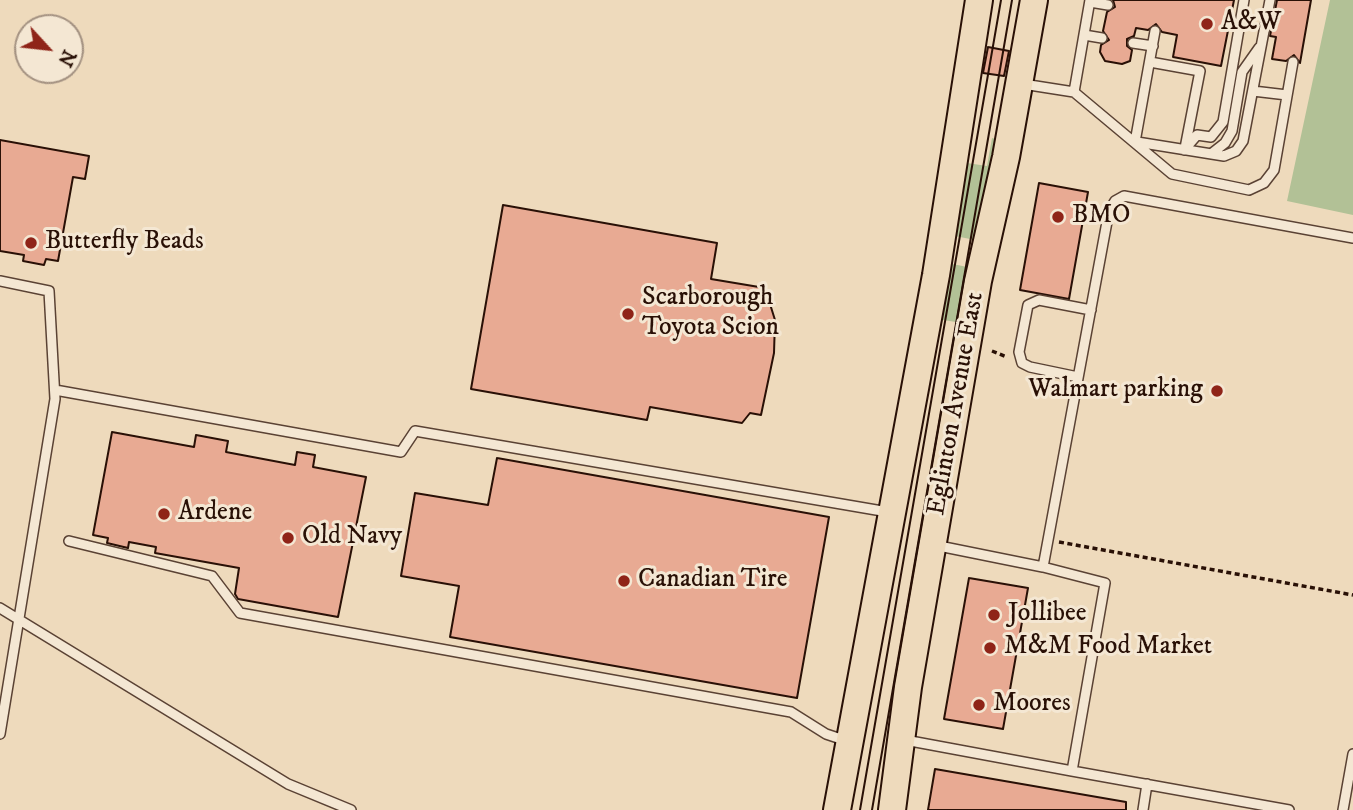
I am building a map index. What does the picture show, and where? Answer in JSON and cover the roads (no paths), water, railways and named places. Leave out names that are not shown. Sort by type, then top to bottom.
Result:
[{"type":"main road","name":"Eglinton Avenue East","points":[[837,810],[894,513],[979,0]]},
{"type":"main road","name":"Eglinton Avenue East","points":[[891,810],[983,257],[1034,0]]},
{"type":"lane","points":[[1184,149],[1197,135],[1211,137],[1223,122],[1244,0]]},
{"type":"lane","points":[[1135,142],[1224,156],[1236,151],[1243,141],[1270,0]]},
{"type":"lane","points":[[1074,92],[1090,1],[1108,5]]},
{"type":"lane","points":[[1135,142],[1155,31]]},
{"type":"lane","points":[[1084,35],[1102,38]]},
{"type":"lane","points":[[1133,43],[1153,46]]},
{"type":"lane","points":[[1211,154],[1225,143],[1232,131],[1242,72],[1261,45]]},
{"type":"lane","points":[[1150,62],[1200,71],[1184,149]]},
{"type":"lane","points":[[1019,84],[1074,92],[1172,174],[1249,190],[1264,183],[1274,170],[1293,62]]},
{"type":"lane","points":[[1253,91],[1287,95]]},
{"type":"lane","points":[[1043,567],[1110,211],[1115,201],[1124,196],[1353,238]]},
{"type":"lane","points":[[0,281],[49,291],[55,390],[0,734]]},
{"type":"lane","points":[[1078,377],[1030,367],[1022,363],[1019,352],[1028,306],[1039,300],[1091,310]]},
{"type":"lane","points":[[55,390],[401,452],[415,431],[894,513]]},
{"type":"lane","points":[[69,541],[212,576],[240,613],[791,712],[826,733],[849,742]]},
{"type":"lane","points":[[933,545],[1043,567],[1105,583],[1072,771]]},
{"type":"lane","points":[[0,608],[288,784],[351,810]]},
{"type":"lane","points":[[903,739],[1289,810]]},
{"type":"lane","points":[[1343,810],[1353,754]]},
{"type":"lane","points":[[1143,810],[1147,784]]},
{"type":"tram line","points":[[860,810],[1001,0]]},
{"type":"tram line","points":[[872,810],[1012,0]]},
{"type":"place","name":"A&W","points":[[1207,24]]},
{"type":"place","name":"BMO","points":[[1058,217]]},
{"type":"place","name":"Butterfly Beads","points":[[31,243]]},
{"type":"place","name":"Scarborough Toyota Scion","points":[[628,314]]},
{"type":"place","name":"Walmart parking","points":[[1217,391]]},
{"type":"place","name":"Ardene","points":[[164,514]]},
{"type":"place","name":"Old Navy","points":[[288,538]]},
{"type":"place","name":"Canadian Tire","points":[[624,581]]},
{"type":"place","name":"Jollibee","points":[[994,615]]},
{"type":"place","name":"M&M Food Market","points":[[990,648]]},
{"type":"place","name":"Moores","points":[[979,705]]}]
